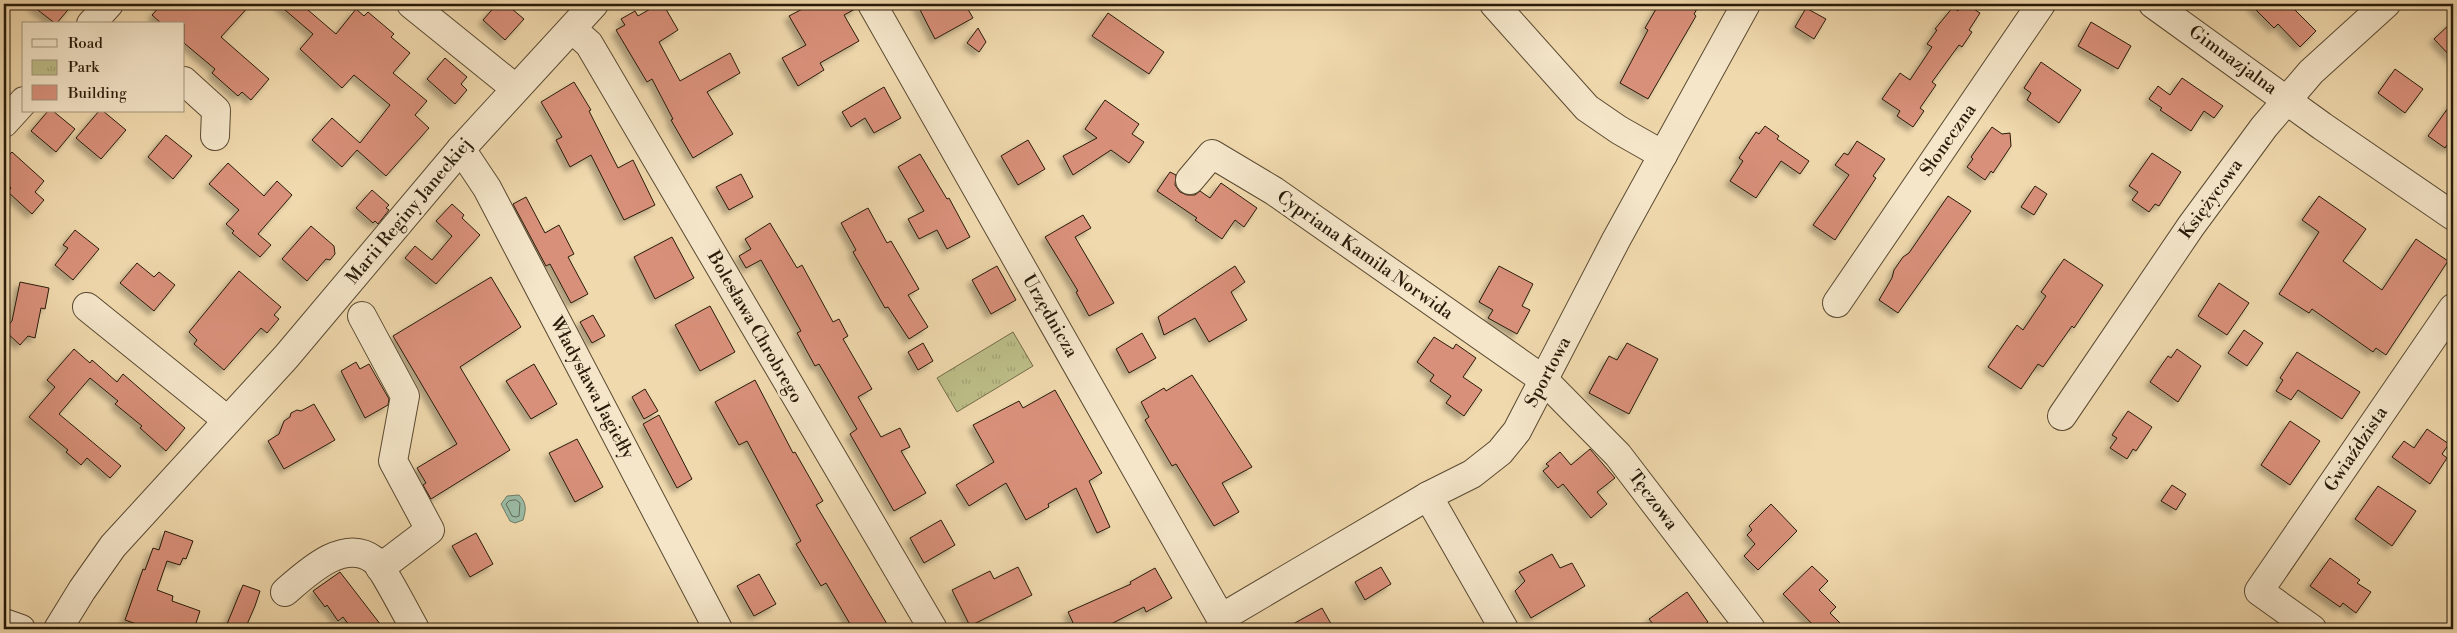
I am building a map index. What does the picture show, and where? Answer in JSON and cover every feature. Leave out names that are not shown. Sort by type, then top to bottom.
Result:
[{"type":"street","points":[[411,4],[515,88]]},
{"type":"street","name":"Marii Reginy Janeckiej","points":[[58,629],[82,590],[113,546],[286,357],[460,149],[594,4]]},
{"type":"street","name":"Urzędnicza","points":[[872,4],[1224,624]]},
{"type":"street","points":[[1494,4],[1587,108],[1619,130],[1663,154]]},
{"type":"street","name":"Sportowa","points":[[1224,624],[1428,496],[1472,474],[1500,452],[1517,431],[1663,154],[1746,4]]},
{"type":"street","name":"Słoneczna","points":[[1837,303],[2041,4]]},
{"type":"street","name":"Gimnazjalna","points":[[2154,4],[2322,126],[2453,216]]},
{"type":"street","name":"Księżycowa","points":[[2062,416],[2192,226],[2264,127],[2311,72],[2386,4]]},
{"type":"street","name":"Bolesława Chrobrego","points":[[572,29],[589,44],[933,629]]},
{"type":"street","points":[[185,82],[216,110],[215,136]]},
{"type":"street","points":[[4,123],[22,103]]},
{"type":"street","name":"Władysława Jagiełły","points":[[460,149],[487,188],[718,629]]},
{"type":"street","name":"Cypriana Kamila Norwida","points":[[1190,180],[1212,154],[1282,196],[1544,380]]},
{"type":"street","points":[[87,307],[227,420]]},
{"type":"street","name":"Gwiaździsta","points":[[2312,629],[2259,591],[2453,308]]},
{"type":"street","points":[[362,316],[405,396],[393,461],[430,530],[380,568]]},
{"type":"street","name":"Tęczowa","points":[[1544,380],[1618,455],[1751,629]]},
{"type":"street","points":[[1428,496],[1504,629]]},
{"type":"street","points":[[285,592],[307,573],[335,556],[358,552],[376,561],[415,629]]},
{"type":"street","points":[[4,623],[21,629]]},
{"type":"green space","points":[[1013,332],[1033,366],[957,412],[937,378]]},
{"type":"water","points":[[519,495],[525,504],[525,513],[523,520],[515,523],[510,521],[501,504],[507,496]]},
{"type":"building","points":[[30,4],[73,4],[58,22],[53,22]]},
{"type":"building","points":[[162,4],[251,4],[221,37],[269,79],[251,100],[242,92],[238,96],[212,73],[215,69],[185,44],[185,22],[160,22],[152,15]]},
{"type":"building","points":[[278,4],[301,4],[336,34],[356,9],[364,16],[368,12],[394,34],[391,37],[410,53],[393,73],[427,101],[415,115],[429,128],[386,176],[357,150],[342,167],[312,140],[332,118],[360,143],[390,105],[354,75],[342,88],[300,49],[313,34]]},
{"type":"building","points":[[497,4],[506,4],[524,19],[505,40],[483,20]]},
{"type":"building","points":[[659,4],[663,4],[678,30],[659,42],[680,81],[730,53],[740,73],[707,92],[733,134],[693,158],[671,120],[673,119],[652,79],[647,82],[616,30],[625,25],[621,19],[635,11],[638,16]]},
{"type":"building","points":[[812,4],[856,4],[857,8],[844,15],[859,41],[820,63],[824,70],[798,86],[782,58],[806,45],[789,16]]},
{"type":"building","points":[[917,4],[965,4],[973,18],[935,39]]},
{"type":"building","points":[[1659,4],[1700,4],[1694,14],[1696,16],[1648,99],[1620,83],[1648,30],[1645,28]]},
{"type":"building","points":[[1962,4],[1966,4],[1980,13],[1969,30],[1972,32],[1962,47],[1959,45],[1932,82],[1936,85],[1920,108],[1924,111],[1913,127],[1897,116],[1900,111],[1882,99],[1900,73],[1910,80],[1932,47],[1927,44],[1937,30],[1935,29],[1953,7],[1958,11]]},
{"type":"building","points":[[2250,4],[2289,4],[2316,31],[2300,47],[2278,24],[2274,28]]},
{"type":"building","points":[[1806,8],[1826,19],[1814,39],[1795,27]]},
{"type":"building","points":[[1108,13],[1164,52],[1149,74],[1092,36]]},
{"type":"building","points":[[2453,21],[2453,59],[2434,39]]},
{"type":"building","points":[[2091,22],[2131,46],[2118,69],[2078,46]]},
{"type":"building","points":[[978,28],[986,42],[979,52],[967,43]]},
{"type":"building","points":[[445,58],[467,77],[461,84],[467,90],[455,104],[427,79]]},
{"type":"building","points":[[2041,62],[2081,90],[2059,123],[2027,100],[2031,93],[2024,88]]},
{"type":"building","points":[[2395,69],[2423,89],[2405,113],[2378,93]]},
{"type":"building","points":[[2182,78],[2223,106],[2214,118],[2204,111],[2191,131],[2160,110],[2162,108],[2149,99],[2158,86],[2170,95]]},
{"type":"building","points":[[574,82],[591,110],[589,111],[618,168],[633,160],[655,205],[624,220],[591,155],[570,167],[556,140],[562,137],[541,102]]},
{"type":"building","points":[[884,87],[901,118],[874,133],[865,118],[851,127],[842,112]]},
{"type":"building","points":[[1105,100],[1139,124],[1132,134],[1144,142],[1129,163],[1111,150],[1073,175],[1063,156],[1097,138],[1085,129]]},
{"type":"building","points":[[2453,101],[2453,149],[2447,145],[2445,148],[2428,136]]},
{"type":"building","points":[[47,112],[54,112],[75,129],[56,152],[31,131]]},
{"type":"building","points":[[98,112],[104,112],[126,130],[101,159],[76,138]]},
{"type":"building","points":[[1765,126],[1779,136],[1777,139],[1809,161],[1800,174],[1781,161],[1756,198],[1730,181],[1743,161],[1739,158],[1756,132],[1759,134]]},
{"type":"building","points":[[1992,127],[2002,134],[2010,133],[2011,146],[1993,173],[1991,171],[1985,180],[1967,167],[1973,159],[1971,157]]},
{"type":"building","points":[[166,135],[192,156],[173,179],[148,157]]},
{"type":"building","points":[[1028,140],[1045,169],[1018,185],[1001,156]]},
{"type":"building","points":[[1857,141],[1885,159],[1873,176],[1876,178],[1835,240],[1813,225],[1849,175],[1835,165],[1844,153],[1848,155]]},
{"type":"building","points":[[12,152],[44,181],[35,192],[44,200],[32,214],[8,192],[11,188],[4,181],[4,160]]},
{"type":"building","points":[[2152,153],[2181,172],[2159,206],[2155,204],[2149,212],[2132,200],[2138,192],[2129,186]]},
{"type":"building","points":[[920,154],[947,199],[949,198],[970,237],[947,249],[937,230],[919,239],[908,219],[924,211],[898,167]]},
{"type":"building","points":[[228,163],[264,196],[277,181],[292,195],[258,234],[271,245],[260,257],[232,233],[234,231],[226,224],[239,210],[209,184]]},
{"type":"building","points":[[1170,172],[1176,175],[1175,185],[1180,192],[1187,195],[1195,195],[1200,191],[1210,198],[1221,183],[1257,208],[1244,227],[1235,220],[1222,239],[1195,220],[1197,218],[1157,191]]},
{"type":"building","points":[[741,174],[753,197],[729,210],[716,187]]},
{"type":"building","points":[[2035,186],[2047,194],[2034,215],[2021,207]]},
{"type":"building","points":[[372,190],[389,205],[386,208],[389,210],[378,224],[375,221],[373,223],[356,208]]},
{"type":"building","points":[[1948,196],[1971,211],[1898,313],[1879,300],[1892,278],[1894,270],[1903,257],[1909,253]]},
{"type":"building","points":[[2319,196],[2366,229],[2343,261],[2382,290],[2416,239],[2448,261],[2386,355],[2376,348],[2373,352],[2312,309],[2309,313],[2279,294],[2319,232],[2302,220]]},
{"type":"building","points":[[526,197],[545,233],[559,225],[574,254],[568,257],[588,294],[571,303],[550,264],[546,266],[513,204]]},
{"type":"building","points":[[452,204],[464,215],[462,218],[480,235],[436,284],[405,258],[415,246],[432,260],[452,236],[436,221]]},
{"type":"building","points":[[868,208],[887,243],[891,241],[919,289],[908,295],[928,327],[909,339],[888,307],[885,308],[853,252],[856,250],[841,223]]},
{"type":"building","points":[[1083,215],[1091,228],[1075,237],[1114,303],[1089,316],[1076,292],[1078,291],[1045,237]]},
{"type":"building","points":[[770,223],[797,268],[802,265],[833,322],[839,319],[848,336],[843,339],[872,389],[858,397],[881,437],[900,428],[910,447],[901,451],[926,493],[894,511],[850,434],[857,429],[819,364],[815,366],[797,333],[801,331],[761,260],[746,268],[739,256],[751,249],[745,239]]},
{"type":"building","points":[[311,226],[334,246],[335,254],[330,260],[326,259],[307,281],[282,259]]},
{"type":"building","points":[[75,230],[99,249],[73,280],[55,265],[68,248],[63,245]]},
{"type":"building","points":[[672,237],[694,278],[655,299],[634,257]]},
{"type":"building","points":[[2064,259],[2103,285],[2074,328],[2072,326],[2043,367],[2038,364],[2021,389],[1988,367],[2017,325],[2023,330],[2046,296],[2041,292]]},
{"type":"building","points":[[137,263],[154,277],[159,272],[175,285],[154,311],[120,283]]},
{"type":"building","points":[[997,266],[1016,300],[991,314],[972,280]]},
{"type":"building","points":[[1235,266],[1245,282],[1231,292],[1247,320],[1209,342],[1195,318],[1164,335],[1158,317]]},
{"type":"building","points":[[1499,266],[1533,284],[1522,306],[1530,310],[1517,334],[1488,318],[1493,310],[1479,302]]},
{"type":"building","points":[[239,271],[281,307],[274,315],[279,319],[267,333],[261,328],[224,370],[194,344],[197,340],[189,332]]},
{"type":"building","points":[[491,277],[521,327],[460,367],[510,450],[431,499],[423,485],[426,483],[417,468],[457,444],[393,336]]},
{"type":"building","points":[[20,282],[49,288],[45,309],[41,308],[35,338],[28,336],[20,345],[4,330],[12,321]]},
{"type":"building","points":[[2219,283],[2249,303],[2227,335],[2198,316]]},
{"type":"building","points":[[710,306],[735,352],[700,371],[675,325]]},
{"type":"building","points":[[593,315],[605,336],[592,343],[580,322]]},
{"type":"building","points":[[2244,330],[2263,343],[2247,366],[2228,353]]},
{"type":"building","points":[[1142,333],[1156,358],[1129,373],[1116,349]]},
{"type":"building","points":[[1434,337],[1453,349],[1456,344],[1476,358],[1463,377],[1482,390],[1464,416],[1446,403],[1451,396],[1430,381],[1434,375],[1417,362]]},
{"type":"building","points":[[923,343],[933,361],[918,370],[908,352]]},
{"type":"building","points":[[1627,343],[1658,359],[1629,414],[1589,393],[1609,356],[1617,360]]},
{"type":"building","points":[[74,349],[90,363],[92,360],[117,382],[123,374],[185,428],[166,451],[140,428],[142,426],[115,404],[118,401],[90,378],[59,414],[121,466],[110,478],[87,458],[81,465],[66,452],[68,450],[29,417],[55,387],[47,380]]},
{"type":"building","points":[[2177,349],[2201,366],[2178,402],[2150,382],[2168,356],[2171,358]]},
{"type":"building","points":[[2297,352],[2360,392],[2342,419],[2298,390],[2291,400],[2276,391],[2283,380],[2280,378]]},
{"type":"building","points":[[356,362],[360,369],[369,364],[389,399],[388,405],[365,418],[341,371]]},
{"type":"building","points":[[534,364],[557,404],[531,419],[506,381]]},
{"type":"building","points":[[1192,375],[1252,467],[1222,483],[1239,512],[1214,526],[1176,464],[1172,466],[1145,420],[1149,417],[1141,402],[1164,388],[1166,391]]},
{"type":"building","points":[[755,380],[793,453],[795,452],[823,501],[816,505],[890,629],[853,629],[826,583],[821,586],[796,544],[801,541],[747,441],[739,445],[715,402]]},
{"type":"building","points":[[645,389],[658,411],[644,419],[632,397]]},
{"type":"building","points":[[1055,390],[1102,473],[1089,481],[1110,527],[1097,533],[1076,488],[1048,504],[1049,507],[1026,520],[1006,483],[969,506],[956,485],[994,462],[973,425],[1019,401],[1023,408]]},
{"type":"building","points":[[314,404],[335,440],[284,469],[268,441],[279,434],[284,421],[290,417],[291,413],[297,410],[301,411]]},
{"type":"building","points":[[2128,411],[2152,427],[2136,451],[2133,449],[2127,459],[2110,448],[2117,438],[2112,435]]},
{"type":"building","points":[[659,415],[692,479],[677,488],[643,424]]},
{"type":"building","points":[[2290,421],[2320,441],[2290,485],[2261,465]]},
{"type":"building","points":[[2427,429],[2449,444],[2442,454],[2447,458],[2430,484],[2392,457],[2404,441],[2414,448]]},
{"type":"building","points":[[577,439],[603,487],[575,502],[549,453]]},
{"type":"building","points":[[1590,449],[1615,478],[1597,492],[1607,504],[1591,518],[1563,484],[1558,488],[1543,471],[1549,466],[1546,464],[1560,452],[1571,465]]},
{"type":"building","points":[[2172,485],[2186,494],[2176,510],[2161,501]]},
{"type":"building","points":[[2378,486],[2416,511],[2392,546],[2355,519]]},
{"type":"building","points":[[1771,504],[1797,531],[1758,570],[1744,556],[1755,544],[1747,535],[1752,530],[1749,526]]},
{"type":"building","points":[[941,520],[955,545],[924,563],[910,538]]},
{"type":"building","points":[[165,531],[193,541],[186,559],[183,558],[180,565],[167,561],[157,590],[173,596],[172,601],[200,611],[194,629],[151,629],[125,620],[143,569],[145,570],[153,548],[159,550]]},
{"type":"building","points":[[476,533],[493,564],[470,577],[452,546]]},
{"type":"building","points":[[1552,554],[1560,568],[1572,563],[1585,586],[1531,618],[1515,591],[1525,581],[1519,572]]},
{"type":"building","points":[[2330,558],[2360,580],[2357,583],[2371,592],[2356,613],[2343,603],[2340,607],[2310,586]]},
{"type":"building","points":[[1812,566],[1828,581],[1819,590],[1836,607],[1830,613],[1846,629],[1817,629],[1783,594]]},
{"type":"building","points":[[1018,567],[1032,595],[970,626],[952,590],[990,571],[994,579]]},
{"type":"building","points":[[1381,567],[1391,584],[1365,600],[1355,582]]},
{"type":"building","points":[[1155,568],[1172,598],[1146,612],[1144,607],[1111,624],[1114,629],[1076,629],[1068,612],[1131,584],[1130,582]]},
{"type":"building","points":[[340,572],[384,629],[352,629],[343,617],[338,621],[327,605],[325,607],[313,591]]},
{"type":"building","points":[[759,574],[776,604],[754,616],[737,586]]},
{"type":"building","points":[[243,585],[260,591],[255,606],[245,629],[225,629]]},
{"type":"building","points":[[1687,592],[1708,622],[1698,629],[1657,629],[1649,619]]},
{"type":"building","points":[[1322,608],[1334,629],[1284,629]]}]
